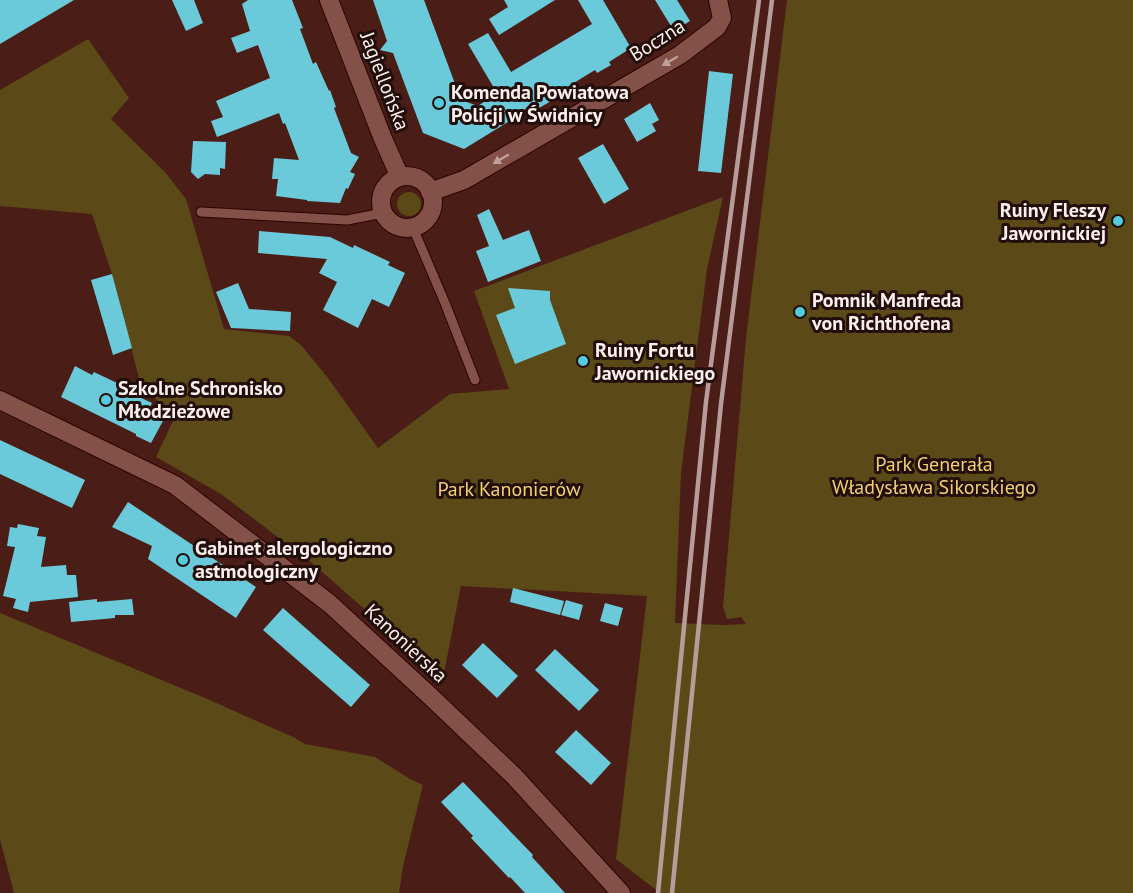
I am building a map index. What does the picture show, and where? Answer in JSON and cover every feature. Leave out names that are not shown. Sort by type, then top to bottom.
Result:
[{"type":"street","name":"Jagiellońska","points":[[329,0],[400,177]]},
{"type":"street","name":"Boczna","points":[[430,192],[464,180],[680,55],[717,27],[722,18],[718,0]]},
{"type":"street","points":[[400,177],[418,179],[426,184],[430,192],[433,201],[432,210],[428,218],[413,228],[395,226],[383,213],[382,195],[392,181],[400,177]]},
{"type":"street","name":"Kanonierska","points":[[0,400],[175,485],[330,604],[514,776],[621,893]]},
{"type":"lane","points":[[201,212],[347,220],[383,213]]},
{"type":"lane","points":[[413,228],[475,380]]},
{"type":"green space","points":[[787,0],[1133,0],[1133,893],[660,893],[616,859],[647,596],[461,586],[443,678],[312,563],[221,494],[156,457],[173,421],[139,378],[112,274],[92,214],[0,206],[0,90],[88,39],[129,98],[111,119],[165,172],[186,199],[224,329],[289,336],[301,345],[328,378],[378,448],[450,394],[509,389],[474,291],[723,197],[707,269],[681,473],[675,623],[746,624],[741,617],[727,619],[723,607],[746,338]]},
{"type":"green space","points":[[404,192],[414,192],[421,199],[421,209],[414,216],[404,216],[397,209],[397,199]]},
{"type":"green space","points":[[0,613],[205,698],[305,744],[375,757],[423,785],[403,866],[399,893],[14,893],[0,839]]},
{"type":"building","points":[[0,0],[74,0],[0,44]]},
{"type":"building","points":[[172,0],[194,0],[203,23],[186,31]]},
{"type":"building","points":[[248,0],[292,0],[313,64],[316,62],[330,90],[336,107],[334,108],[351,153],[359,157],[350,172],[355,174],[340,203],[276,196],[278,179],[272,179],[274,158],[299,160],[279,113],[217,137],[211,121],[223,117],[216,101],[270,78],[258,45],[237,53],[231,38],[250,31],[242,4]]},
{"type":"building","points":[[373,0],[424,0],[461,100],[478,106],[497,93],[468,44],[488,33],[511,72],[592,24],[578,0],[603,0],[631,48],[609,62],[611,65],[597,73],[595,70],[551,97],[553,100],[539,108],[537,104],[464,149],[423,133],[393,53],[380,50],[387,41]]},
{"type":"building","points":[[504,0],[555,0],[499,35],[489,19],[508,7]]},
{"type":"building","points":[[655,0],[677,0],[690,21],[674,31]]},
{"type":"building","points":[[709,71],[733,74],[721,173],[698,171]]},
{"type":"building","points":[[650,103],[659,120],[652,124],[656,131],[637,142],[624,119]]},
{"type":"building","points":[[193,141],[226,142],[225,169],[220,168],[220,175],[205,174],[198,179],[191,172]]},
{"type":"building","points":[[603,144],[629,189],[604,204],[578,158]]},
{"type":"building","points":[[489,209],[503,240],[529,230],[541,261],[488,282],[476,251],[489,246],[477,215]]},
{"type":"building","points":[[259,231],[330,237],[353,248],[354,245],[390,262],[388,265],[405,273],[389,307],[372,299],[358,328],[323,310],[337,282],[319,273],[327,259],[258,253]]},
{"type":"building","points":[[112,274],[132,348],[113,355],[91,280]]},
{"type":"building","points":[[238,283],[249,309],[291,312],[290,331],[231,328],[216,292]]},
{"type":"building","points":[[508,288],[550,291],[550,300],[566,344],[515,364],[496,315],[515,308]]},
{"type":"building","name":"Szkolne Schronisko Młodzieżowe","points":[[75,366],[92,375],[94,372],[138,393],[137,396],[152,403],[148,411],[164,419],[151,443],[61,397]]},
{"type":"building","points":[[0,440],[85,480],[72,508],[0,474]]},
{"type":"building","points":[[128,502],[256,587],[236,618],[148,559],[152,546],[112,527]]},
{"type":"building","points":[[18,524],[39,528],[37,536],[46,537],[41,567],[66,565],[67,575],[76,575],[78,597],[30,602],[28,612],[13,608],[16,599],[3,596],[15,547],[7,546],[10,527],[17,528]]},
{"type":"building","points":[[513,588],[564,601],[560,615],[510,602]]},
{"type":"building","points":[[97,599],[97,602],[132,599],[134,615],[115,615],[115,618],[71,622],[69,602]]},
{"type":"building","points":[[566,600],[583,605],[579,620],[561,615]]},
{"type":"building","points":[[605,603],[623,608],[618,626],[600,621]]},
{"type":"building","points":[[283,608],[370,685],[351,707],[263,630]]},
{"type":"building","points":[[483,643],[518,676],[497,698],[462,665]]},
{"type":"building","points":[[555,649],[599,690],[579,711],[535,670]]},
{"type":"building","points":[[576,730],[611,763],[591,785],[555,752]]},
{"type":"building","points":[[463,782],[533,855],[532,857],[565,893],[525,893],[471,838],[473,836],[441,802]]},
{"type":"railway","points":[[658,893],[706,402],[759,0]]},
{"type":"railway","points":[[672,893],[721,404],[772,0]]},
{"type":"place","name":"Komenda Powiatowa Policji w Świdnicy","points":[[439,103]]},
{"type":"place","name":"Ruiny Fleszy Jawornickiej","points":[[1118,221]]},
{"type":"place","name":"Pomnik Manfreda von Richthofena","points":[[800,312]]},
{"type":"place","name":"Ruiny Fortu Jawornickiego","points":[[583,361]]},
{"type":"place","name":"Szkolne Schronisko Młodzieżowe","points":[[106,400]]},
{"type":"place","name":"Gabinet alergologiczno astmologiczny","points":[[183,560]]},
{"type":"park label","name":"Park Generała Władysława Sikorskiego","points":[[934,476]]},
{"type":"park label","name":"Park Kanonierów","points":[[509,489]]}]
